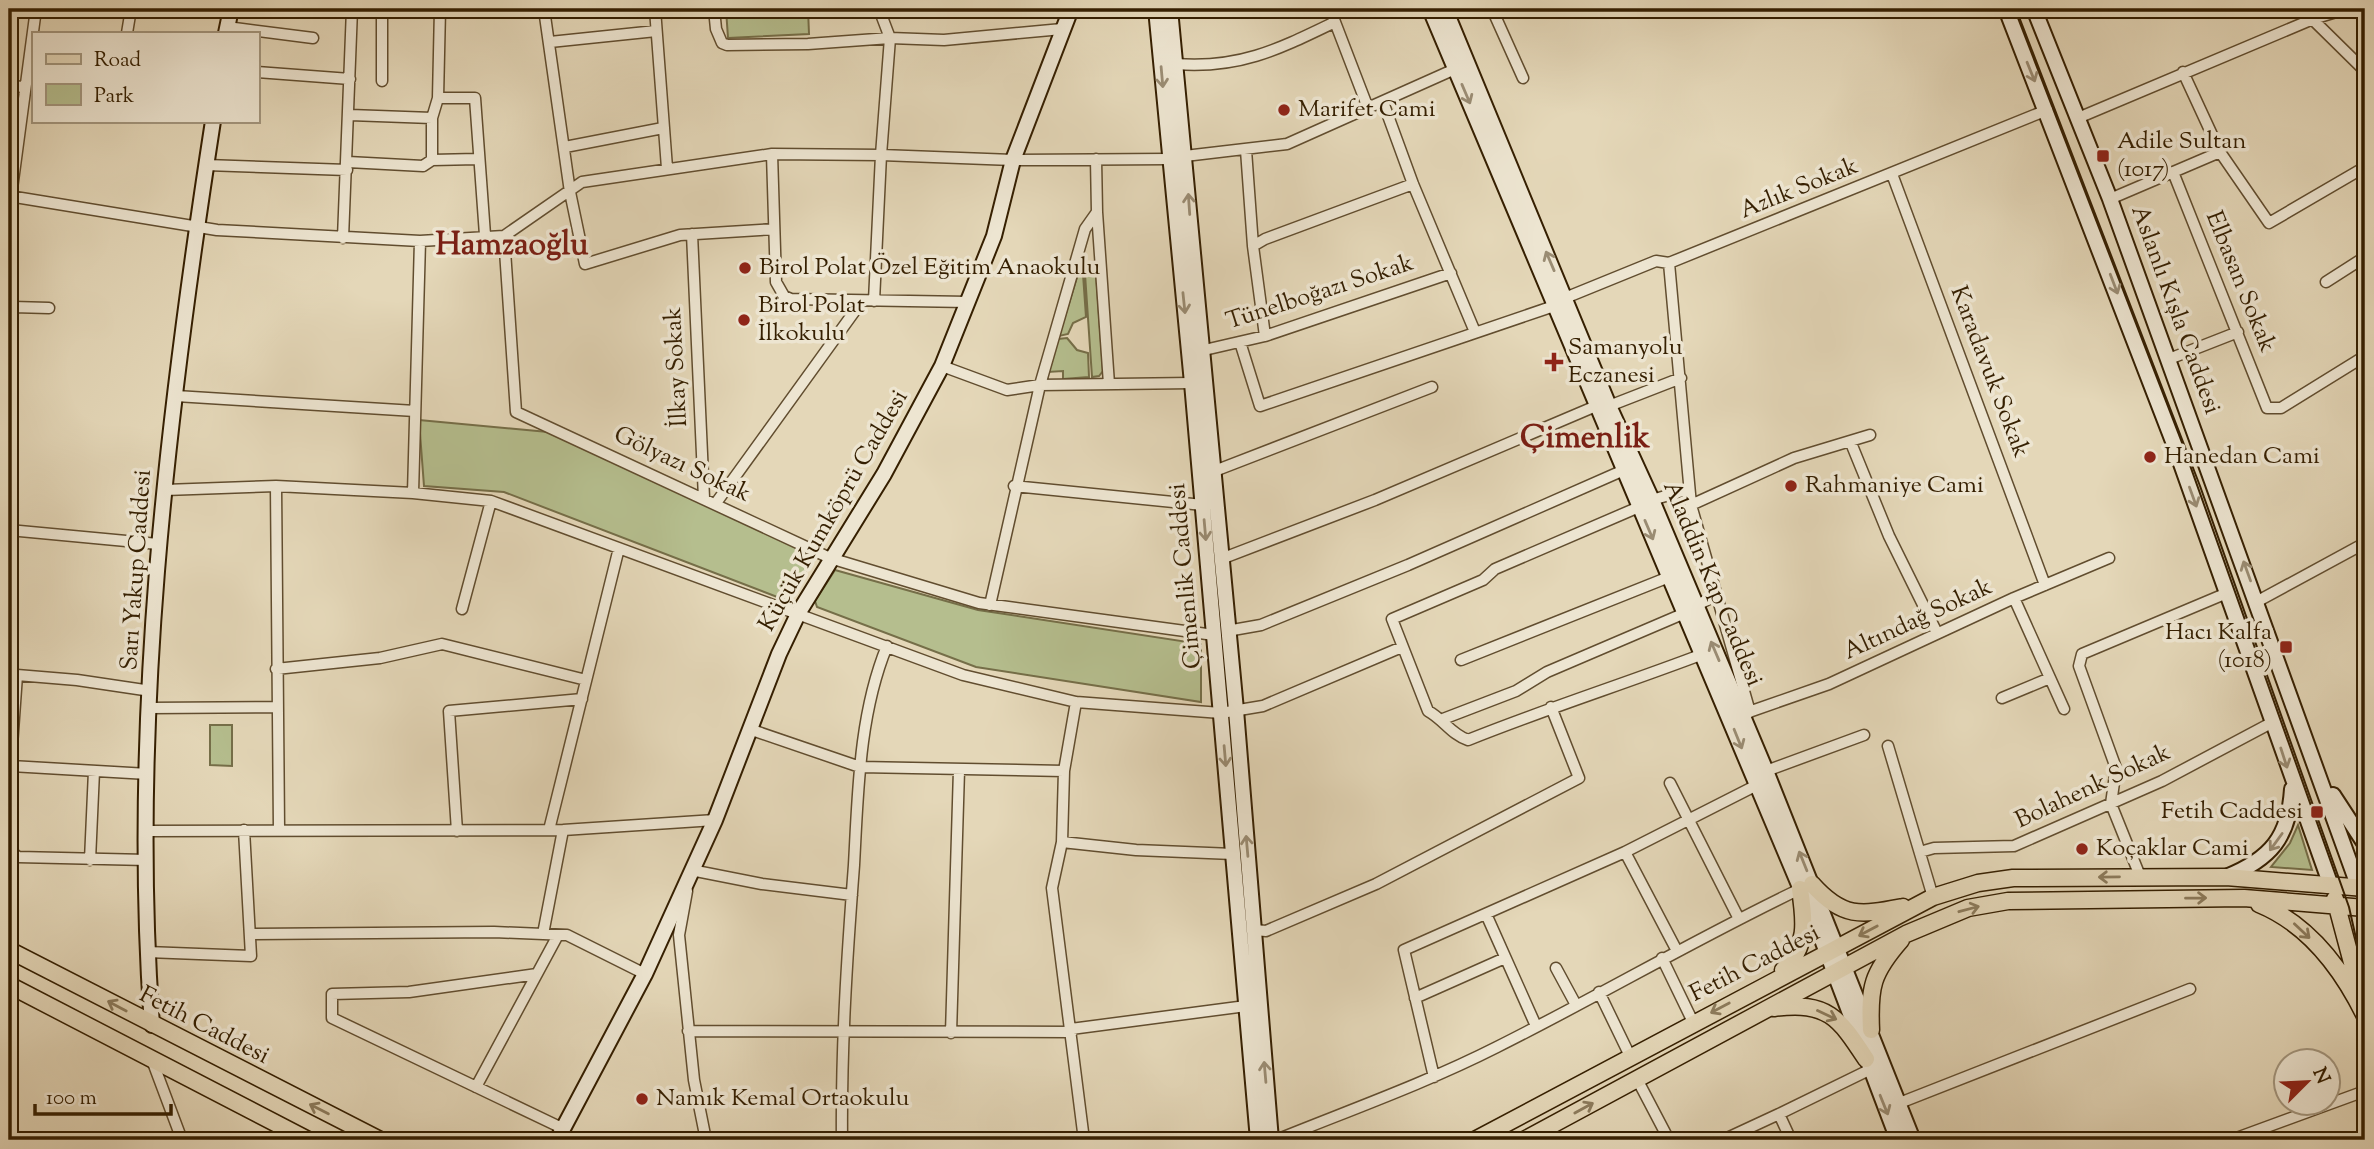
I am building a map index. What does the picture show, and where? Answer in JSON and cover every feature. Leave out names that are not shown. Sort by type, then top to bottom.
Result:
[{"type":"main road","name":"Fetih Caddesi","points":[[1475,1140],[1926,900],[1978,883],[2013,878],[2226,877],[2330,883],[2362,888]]},
{"type":"main road","name":"Aslanlı Kışla Caddesi","points":[[2330,883],[2365,1016]]},
{"type":"main road","points":[[1806,887],[1827,901],[1855,913],[1926,900]]},
{"type":"main road","points":[[1771,982],[1796,956],[1804,941],[1806,887]]},
{"type":"main road","name":"Aslanlı Kışla Caddesi","points":[[2362,888],[2365,907]]},
{"type":"main road","points":[[2244,898],[2284,914],[2310,938],[2348,981],[2365,1016]]},
{"type":"main road","name":"Fetih Caddesi","points":[[1524,1140],[1906,934],[1968,908],[2008,901],[2244,898],[2365,907]]},
{"type":"main road","points":[[1871,1030],[1869,991],[1874,976],[1906,934]]},
{"type":"main road","name":"Fetih Caddesi","points":[[9,950],[380,1140]]},
{"type":"main road","points":[[9,985],[308,1140]]},
{"type":"main road","points":[[1768,1009],[1798,1006],[1834,1015],[1867,1064]]},
{"type":"street","points":[[33,32],[36,9]]},
{"type":"street","points":[[127,32],[131,9]]},
{"type":"street","points":[[231,9],[227,30],[248,32]]},
{"type":"street","points":[[343,238],[348,166],[352,9]]},
{"type":"street","points":[[382,9],[383,81]]},
{"type":"street","points":[[432,160],[432,118],[438,98],[440,9]]},
{"type":"street","points":[[544,9],[570,192],[585,264],[666,237],[774,229]]},
{"type":"street","points":[[654,9],[667,168]]},
{"type":"street","points":[[714,9],[716,29],[722,43],[727,45],[808,44],[890,38],[944,40],[1062,29]]},
{"type":"street","points":[[874,301],[890,38],[879,9]]},
{"type":"street","name":"Küçük Kumköprü Caddesi","points":[[561,1135],[645,974],[715,820],[752,730],[779,654],[799,612],[884,474],[942,366],[994,236],[1013,160],[1071,9]]},
{"type":"street","name":"Çimenlik Caddesi","points":[[1156,9],[1203,505],[1221,633],[1236,710],[1274,1140]]},
{"type":"street","name":"Çimenlik Caddesi","points":[[1170,9],[1221,559],[1221,713],[1258,1140]]},
{"type":"street","points":[[1330,9],[1368,108]]},
{"type":"street","name":"Aladdin Kap Caddesi","points":[[1430,9],[1462,67],[1602,406],[1690,610],[1703,654],[1757,785],[1806,887],[1840,969],[1871,1030],[1897,1104],[1913,1140]]},
{"type":"street","name":"Aladdin Kap Caddesi","points":[[1445,9],[1462,67]]},
{"type":"street","points":[[1492,9],[1523,78]]},
{"type":"street","name":"Aslanlı Kışla Caddesi","points":[[2006,9],[2047,110],[2227,593],[2292,784],[2330,883]]},
{"type":"street","name":"Aslanlı Kışla Caddesi","points":[[2034,9],[2110,200],[2362,888]]},
{"type":"street","points":[[2302,9],[2365,71]]},
{"type":"street","points":[[2078,118],[2313,19],[2346,9]]},
{"type":"street","points":[[1176,64],[1210,66],[1272,52],[1335,22]]},
{"type":"street","points":[[550,43],[656,31]]},
{"type":"street","points":[[259,33],[313,38]]},
{"type":"street","points":[[32,37],[13,145],[10,196],[197,227],[419,241],[485,235],[505,236],[582,181],[772,154],[1013,160],[1169,159]]},
{"type":"street","points":[[1185,156],[1287,145],[1462,67]]},
{"type":"street","points":[[259,72],[350,79]]},
{"type":"street","points":[[2183,72],[2220,152],[2269,223],[2365,167]]},
{"type":"street","points":[[9,86],[25,87]]},
{"type":"street","points":[[438,98],[475,98],[477,159],[485,235]]},
{"type":"street","points":[[1383,102],[1413,184],[1475,332]]},
{"type":"street","name":"Azlık Sokak","points":[[1240,342],[1259,406],[1560,302],[1656,261],[1669,263],[2047,110]]},
{"type":"street","points":[[349,115],[432,118]]},
{"type":"street","name":"Sarı Yakup Caddesi","points":[[152,1025],[147,952],[147,831],[158,544],[197,227],[213,122]]},
{"type":"street","points":[[565,147],[663,128]]},
{"type":"street","points":[[1246,150],[1253,246],[1265,336]]},
{"type":"street","points":[[2110,200],[2220,152]]},
{"type":"street","points":[[772,154],[776,282],[783,296],[791,299],[968,302]]},
{"type":"street","points":[[206,165],[423,166],[432,160],[477,159]]},
{"type":"street","points":[[1096,159],[1109,384]]},
{"type":"street","name":"Elbasan Sokak","points":[[2173,172],[2267,408],[2281,408],[2365,356]]},
{"type":"street","name":"Karadavuk Sokak","points":[[1892,174],[2046,585]]},
{"type":"street","points":[[1253,246],[1265,239],[1413,184]]},
{"type":"street","points":[[990,605],[1014,486],[1040,385],[1086,229],[1097,212]]},
{"type":"street","name":"İlkay Sokak","points":[[692,234],[704,498]]},
{"type":"street","name":"Gölyazı Sokak","points":[[505,236],[516,412],[830,558],[990,605],[1221,633],[1261,625],[1408,565],[1624,470]]},
{"type":"street","points":[[413,493],[419,241]]},
{"type":"street","points":[[2326,282],[2365,257]]},
{"type":"street","points":[[1669,263],[1691,505],[1717,595],[1746,713]]},
{"type":"street","name":"Tünelboğazı Sokak","points":[[1200,351],[1265,336],[1451,273]]},
{"type":"street","points":[[716,503],[862,301]]},
{"type":"street","points":[[9,314],[13,307],[49,308]]},
{"type":"street","points":[[2169,359],[2238,332]]},
{"type":"street","points":[[942,366],[1007,390],[1040,385],[1192,383]]},
{"type":"street","points":[[1221,559],[1375,500],[1602,406],[1681,378]]},
{"type":"street","points":[[1212,472],[1432,387]]},
{"type":"street","points":[[176,396],[415,411]]},
{"type":"street","name":"Aladdin Kap Caddesi","points":[[1602,406],[1624,470],[1646,504],[1669,578],[1690,610],[1746,713],[1806,887]]},
{"type":"street","points":[[1691,505],[1794,458],[1851,443],[1870,435]]},
{"type":"street","points":[[1851,443],[1889,536],[1937,633]]},
{"type":"street","points":[[276,486],[279,829]]},
{"type":"street","points":[[165,490],[276,486],[413,493],[491,501],[799,612],[963,675],[1076,702],[1221,713],[1264,706],[1402,647]]},
{"type":"street","points":[[1014,486],[1203,505]]},
{"type":"street","points":[[1689,489],[1646,504],[1494,569],[1483,580],[1392,619],[1427,711],[1443,719],[1458,737],[1468,740],[1551,707],[1574,703],[1703,654]]},
{"type":"street","points":[[461,610],[491,501]]},
{"type":"street","points":[[9,530],[158,544]]},
{"type":"street","points":[[2258,601],[2365,543]]},
{"type":"street","points":[[550,830],[619,548]]},
{"type":"street","name":"Altındağ Sokak","points":[[1746,713],[1829,684],[2014,598],[2109,558]]},
{"type":"street","points":[[1461,660],[1669,578]]},
{"type":"street","points":[[2140,876],[2111,804],[2116,768],[2079,666],[2082,654],[2227,593]]},
{"type":"street","points":[[1443,719],[1516,691],[1548,672],[1690,610],[1717,595]]},
{"type":"street","points":[[2014,598],[2064,709]]},
{"type":"street","points":[[276,669],[380,658],[442,644],[586,680]]},
{"type":"street","points":[[842,1140],[842,1032],[860,767],[873,679],[887,646]]},
{"type":"street","points":[[9,788],[13,675],[77,680],[151,691]]},
{"type":"street","points":[[2002,698],[2050,678]]},
{"type":"street","points":[[457,831],[449,711],[582,699]]},
{"type":"street","points":[[1076,702],[1064,771],[1062,842],[1052,888],[1084,1140]]},
{"type":"street","points":[[150,708],[276,707]]},
{"type":"street","points":[[1254,930],[1266,931],[1376,884],[1579,778],[1551,707]]},
{"type":"street","name":"Bolahenk Sokak","points":[[1920,852],[1934,848],[2014,846],[2111,804],[2273,722]]},
{"type":"street","points":[[752,730],[860,767],[1064,771]]},
{"type":"street","points":[[1766,771],[1864,735]]},
{"type":"street","points":[[1888,746],[1920,852],[1926,900]]},
{"type":"street","points":[[11,766],[148,774]]},
{"type":"street","points":[[951,1033],[959,770]]},
{"type":"street","points":[[90,860],[94,771]]},
{"type":"street","points":[[2319,773],[2365,844]]},
{"type":"street","points":[[1670,783],[1739,919]]},
{"type":"street","points":[[2226,877],[2256,863],[2281,837],[2290,814],[2292,784]]},
{"type":"street","points":[[1434,1077],[1404,950],[1626,852],[1757,785]]},
{"type":"street","points":[[147,831],[563,830],[638,828],[715,820]]},
{"type":"street","points":[[147,952],[251,956],[244,830]]},
{"type":"street","points":[[543,934],[563,830]]},
{"type":"street","points":[[1062,842],[1136,850],[1233,854]]},
{"type":"street","points":[[9,850],[18,857],[147,860]]},
{"type":"street","points":[[1626,852],[1676,951]]},
{"type":"street","points":[[706,1140],[688,1031],[679,935],[691,870],[762,884],[852,895]]},
{"type":"street","points":[[1274,1140],[1434,1077],[1662,958],[1806,887]]},
{"type":"street","points":[[1486,914],[1536,1026]]},
{"type":"street","points":[[250,933],[567,935],[645,974]]},
{"type":"street","points":[[476,1087],[558,935]]},
{"type":"street","points":[[1415,998],[1505,958]]},
{"type":"street","points":[[1662,958],[1693,1022]]},
{"type":"street","points":[[1556,968],[1576,1005]]},
{"type":"street","name":"Aladdin Kap Caddesi","points":[[1840,969],[1867,1064],[1898,1140]]},
{"type":"street","points":[[537,974],[409,992],[332,995],[332,1018],[476,1087],[561,1135]]},
{"type":"street","points":[[1897,1104],[2190,989]]},
{"type":"street","points":[[1599,992],[1630,1056]]},
{"type":"street","points":[[688,1031],[1071,1031],[1246,1006]]},
{"type":"street","points":[[152,1060],[182,1140]]},
{"type":"street","points":[[1723,1140],[1779,1114],[1867,1064]]},
{"type":"street","points":[[1637,1079],[1669,1140]]},
{"type":"street","points":[[2231,1140],[2365,1091]]},
{"type":"street","points":[[1779,1114],[1791,1140]]},
{"type":"green space","points":[[726,9],[808,9],[809,34],[728,38]]},
{"type":"green space","points":[[1096,273],[1103,371],[1099,376],[1092,377],[1085,274]]},
{"type":"green space","points":[[1078,274],[1083,274],[1086,317],[1073,323],[1068,334],[1059,336]]},
{"type":"green space","points":[[1067,338],[1077,350],[1088,353],[1089,377],[1063,379],[1063,371],[1048,372],[1058,339]]},
{"type":"green space","points":[[419,420],[548,432],[804,550],[808,568],[785,600],[504,492],[424,486]]},
{"type":"green space","points":[[835,570],[978,610],[1201,644],[1201,702],[976,667],[817,607],[815,601]]},
{"type":"green space","points":[[210,725],[232,725],[232,766],[210,765]]},
{"type":"green space","points":[[2298,825],[2312,870],[2271,867],[2290,843]]},
{"type":"tram line","points":[[2016,9],[2200,486],[2349,907],[2365,979]]},
{"type":"place","name":"Marifet Cami","points":[[1284,110]]},
{"type":"place","name":"Adile Sultan (1017)","points":[[2103,156]]},
{"type":"place","name":"Birol Polat Özel Eğitim Anaokulu","points":[[745,268]]},
{"type":"place","name":"Birol Polat İlkokulu","points":[[744,320]]},
{"type":"place","name":"Samanyolu Eczanesi","points":[[1554,362]]},
{"type":"place","name":"Hanedan Cami","points":[[2150,457]]},
{"type":"place","name":"Rahmaniye Cami","points":[[1791,486]]},
{"type":"place","name":"Hacı Kalfa (1018)","points":[[2286,647]]},
{"type":"place","name":"Fetih Caddesi","points":[[2317,812]]},
{"type":"place","name":"Koçaklar Cami","points":[[2082,849]]},
{"type":"place","name":"Namık Kemal Ortaokulu","points":[[642,1099]]},
{"type":"district","name":"Hamzaoğlu","points":[[512,246]]},
{"type":"district","name":"Çimenlik","points":[[1585,439]]}]
